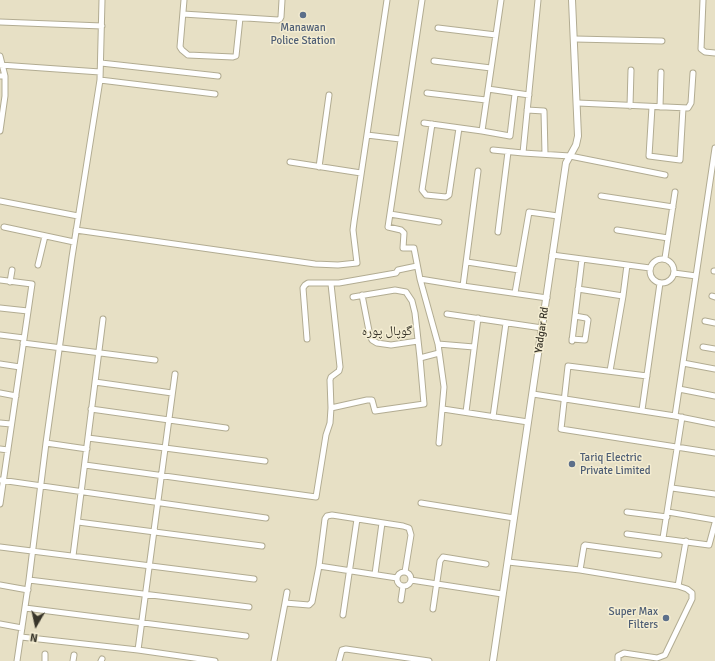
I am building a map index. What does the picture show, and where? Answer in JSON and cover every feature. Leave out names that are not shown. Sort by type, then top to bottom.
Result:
[{"type":"street","points":[[17,661],[28,590],[46,443],[74,242],[100,80],[102,0]]},
{"type":"street","points":[[184,0],[180,47],[188,55],[236,56],[240,18]]},
{"type":"street","points":[[183,14],[280,19],[282,0]]},
{"type":"street","points":[[76,230],[314,264],[338,265],[357,263],[353,230],[388,0]]},
{"type":"street","points":[[422,0],[388,227],[402,230],[404,233],[403,248],[414,248],[420,279],[438,344],[444,387],[439,443]]},
{"type":"street","points":[[482,131],[502,0]]},
{"type":"street","points":[[523,153],[538,0]]},
{"type":"street","name":"Yadgar Rd","points":[[493,661],[566,163],[576,145],[578,136],[578,103],[572,0]]},
{"type":"street","points":[[703,0],[701,50],[715,53]]},
{"type":"street","points":[[0,22],[102,26]]},
{"type":"street","points":[[438,28],[496,35]]},
{"type":"street","points":[[575,39],[662,41]]},
{"type":"street","points":[[0,56],[5,96],[0,131]]},
{"type":"street","points":[[434,61],[491,68]]},
{"type":"street","points":[[101,63],[218,76]]},
{"type":"street","points":[[1,65],[100,72]]},
{"type":"street","points":[[630,106],[631,70]]},
{"type":"street","points":[[660,107],[662,72]]},
{"type":"street","points":[[578,103],[688,108],[691,103],[693,73]]},
{"type":"street","points":[[100,80],[214,94]]},
{"type":"street","points":[[488,89],[529,95]]},
{"type":"street","points":[[427,93],[486,100]]},
{"type":"street","points":[[424,123],[510,136],[515,94]]},
{"type":"street","points":[[319,167],[330,95]]},
{"type":"street","points":[[652,107],[649,156],[680,160],[683,108]]},
{"type":"street","points":[[527,110],[544,111],[545,154]]},
{"type":"street","points":[[432,124],[422,190],[426,195],[446,197],[449,195],[459,128]]},
{"type":"street","points":[[367,135],[400,139]]},
{"type":"street","points":[[675,416],[715,148]]},
{"type":"street","points":[[493,150],[570,156],[665,175]]},
{"type":"street","points":[[498,232],[508,152]]},
{"type":"street","points":[[290,162],[361,172]]},
{"type":"street","points":[[463,286],[478,171]]},
{"type":"street","points":[[665,258],[674,192]]},
{"type":"street","points":[[601,196],[673,207]]},
{"type":"street","points":[[0,201],[78,216]]},
{"type":"street","points":[[515,293],[529,212],[558,216]]},
{"type":"street","points":[[390,214],[439,222]]},
{"type":"street","points":[[4,227],[74,242]]},
{"type":"street","points":[[617,230],[668,238]]},
{"type":"street","points":[[38,266],[45,236]]},
{"type":"street","points":[[552,255],[650,268]]},
{"type":"street","points":[[665,258],[671,262],[674,273],[668,282],[660,283],[656,282],[651,276],[650,268],[651,264],[657,259],[665,258]]},
{"type":"street","points":[[575,316],[586,318],[588,320],[585,340],[572,340],[582,259]]},
{"type":"street","points":[[467,262],[519,270]]},
{"type":"street","points":[[610,371],[627,265]]},
{"type":"street","points":[[307,339],[304,285],[308,283],[339,284],[396,273],[398,270],[417,266]]},
{"type":"street","points":[[10,282],[12,270]]},
{"type":"street","points":[[674,273],[696,276]]},
{"type":"street","points":[[420,279],[547,298]]},
{"type":"street","points":[[0,280],[32,284],[8,450],[2,480],[0,504]]},
{"type":"street","points":[[642,410],[660,283]]},
{"type":"street","points":[[85,465],[316,497],[331,408],[330,380],[331,376],[339,371],[340,367],[331,284]]},
{"type":"street","points":[[578,289],[623,296]]},
{"type":"street","points":[[331,408],[367,400],[372,400],[375,411],[424,404],[415,313],[412,301],[406,292],[395,290],[353,297]]},
{"type":"street","points":[[362,296],[372,340],[377,343],[391,344],[418,341]]},
{"type":"street","points":[[0,308],[28,311]]},
{"type":"street","points":[[447,314],[542,328]]},
{"type":"street","points":[[466,412],[478,318]]},
{"type":"street","points":[[73,556],[103,319]]},
{"type":"street","points":[[705,321],[715,323]]},
{"type":"street","points":[[493,416],[506,322]]},
{"type":"street","points":[[0,335],[60,348],[155,360]]},
{"type":"street","points":[[438,344],[474,347]]},
{"type":"street","points":[[703,347],[715,349]]},
{"type":"street","points":[[420,358],[439,353]]},
{"type":"street","points":[[683,363],[715,369]]},
{"type":"street","points":[[0,364],[20,367]]},
{"type":"street","points":[[647,376],[568,366],[561,429],[678,446],[715,453]]},
{"type":"street","points":[[138,650],[175,374]]},
{"type":"street","points":[[95,382],[172,393]]},
{"type":"street","points":[[679,389],[715,396]]},
{"type":"street","points":[[0,393],[16,396]]},
{"type":"street","points":[[533,394],[642,410],[715,424]]},
{"type":"street","points":[[91,409],[226,428]]},
{"type":"street","points":[[443,409],[528,422]]},
{"type":"street","points":[[663,538],[682,417]]},
{"type":"street","points":[[0,423],[11,424]]},
{"type":"street","points":[[88,438],[265,461]]},
{"type":"street","points":[[46,443],[87,449]]},
{"type":"street","points":[[0,449],[8,450]]},
{"type":"street","points":[[2,480],[266,518]]},
{"type":"street","points":[[672,488],[715,494]]},
{"type":"street","points":[[421,503],[514,518]]},
{"type":"street","points":[[627,512],[715,521],[709,545],[627,534]]},
{"type":"street","points":[[285,603],[309,605],[312,602],[326,517],[329,515],[406,526],[410,531],[405,572]]},
{"type":"street","points":[[342,615],[357,519]]},
{"type":"street","points":[[78,522],[262,546]]},
{"type":"street","points":[[375,574],[382,523]]},
{"type":"street","points":[[678,586],[686,541]]},
{"type":"street","points":[[580,570],[585,545],[659,555]]},
{"type":"street","points":[[0,546],[254,579]]},
{"type":"street","points":[[433,609],[440,561],[443,557],[486,564]]},
{"type":"street","points":[[508,562],[580,570],[678,586],[687,588],[692,593],[692,599],[665,655],[657,658],[645,659],[624,653],[618,656],[618,661]]},
{"type":"street","points":[[319,566],[397,578]]},
{"type":"street","points":[[397,578],[399,574],[405,572]]},
{"type":"street","points":[[405,572],[409,574],[411,580]]},
{"type":"street","points":[[397,578],[398,583],[403,586]]},
{"type":"street","points":[[29,580],[249,607]]},
{"type":"street","points":[[411,580],[502,594]]},
{"type":"street","points":[[403,586],[408,584],[411,580]]},
{"type":"street","points":[[0,586],[28,590]]},
{"type":"street","points":[[401,600],[403,586]]},
{"type":"street","points":[[274,661],[287,592]]},
{"type":"street","points":[[25,608],[246,636]]},
{"type":"street","points":[[0,624],[22,628]]},
{"type":"street","points":[[21,637],[138,650],[215,661]]},
{"type":"street","points":[[339,661],[342,650],[346,649],[429,661]]},
{"type":"street","points":[[45,661],[46,654]]},
{"type":"place","name":"Manawan Police Station","points":[[303,15]]},
{"type":"place","name":"Tariq Electric Private Limited","points":[[572,464]]},
{"type":"place","name":"Super Max Filters","points":[[666,618]]},
{"type":"district","name":"گوپال پورہ","points":[[387,332]]}]
